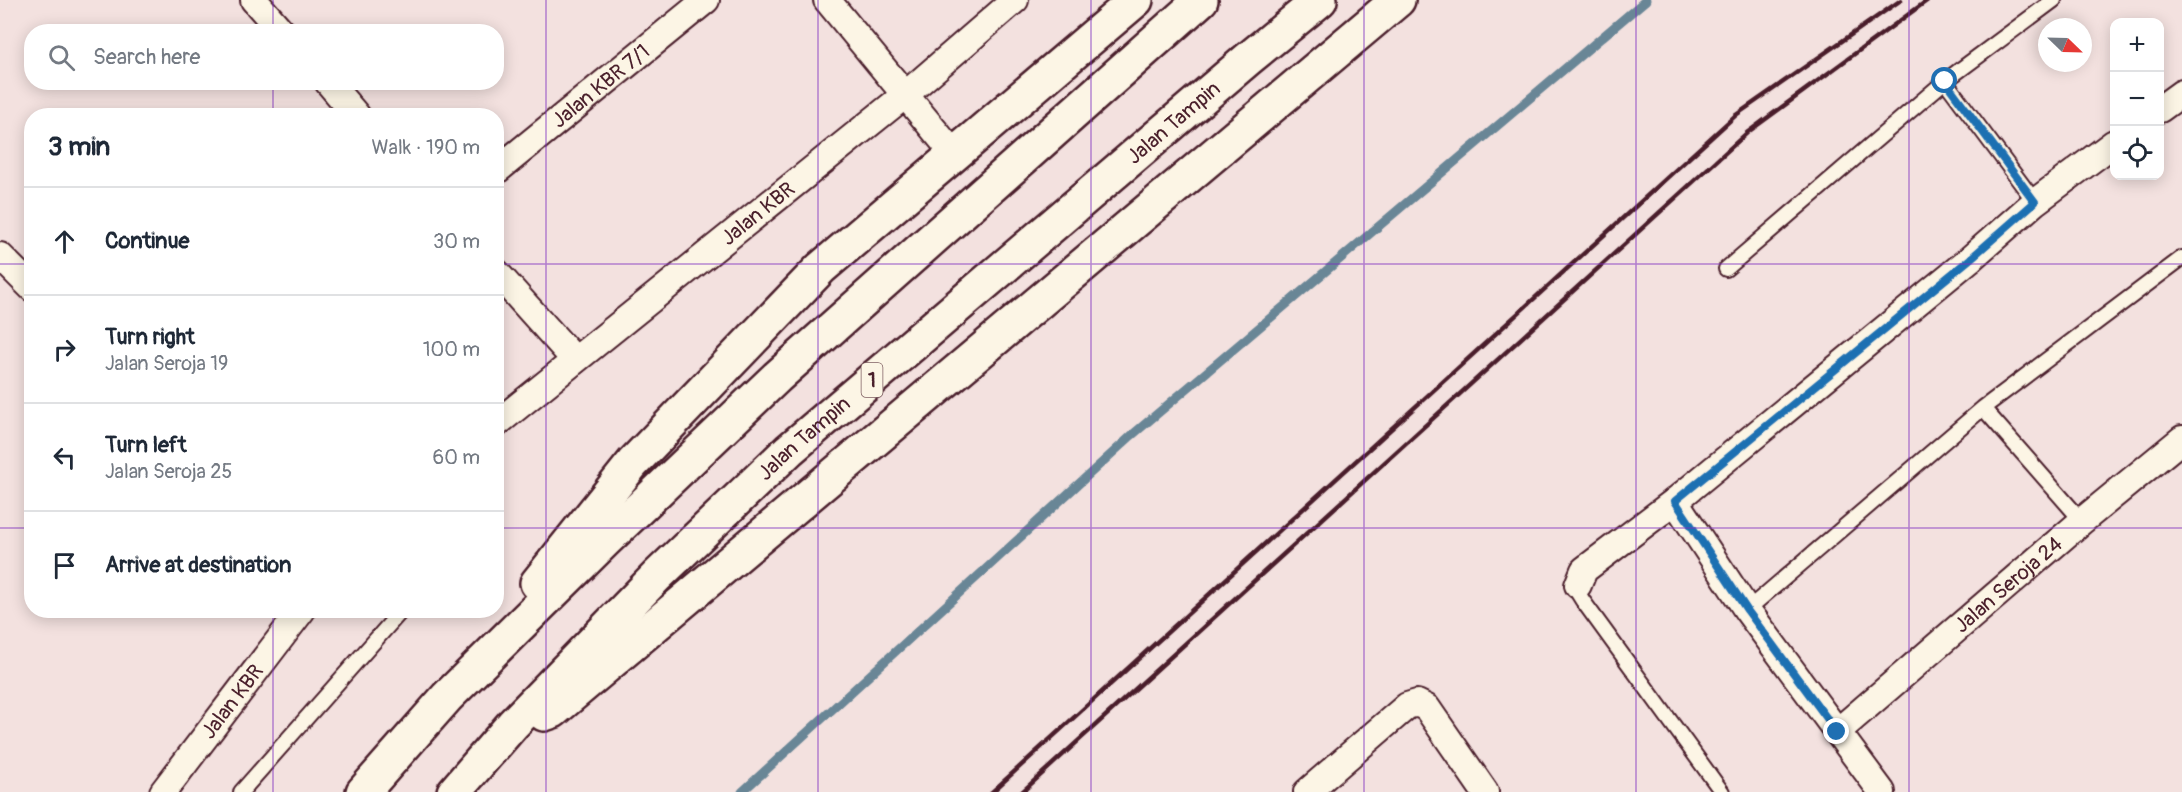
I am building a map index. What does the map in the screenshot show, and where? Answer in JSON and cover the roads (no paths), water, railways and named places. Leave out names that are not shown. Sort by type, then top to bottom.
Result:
[{"type":"highway","points":[[363,792],[447,697],[633,463],[821,268],[1136,0]]},
{"type":"highway","points":[[447,697],[605,541],[777,377],[1202,0]]},
{"type":"highway","name":"Jalan Tampin","points":[[454,792],[513,724],[657,576],[789,450],[1320,0]]},
{"type":"highway","points":[[513,724],[553,711],[1398,0]]},
{"type":"street","points":[[254,0],[275,24]]},
{"type":"street","name":"Jalan KBR 7/1","points":[[504,164],[706,0]]},
{"type":"street","points":[[827,0],[954,154]]},
{"type":"street","name":"Jalan KBR","points":[[504,418],[905,94],[1015,0]]},
{"type":"street","points":[[335,90],[350,108]]},
{"type":"street","points":[[2164,106],[2182,93]]},
{"type":"street","points":[[1578,585],[1584,570],[1675,501],[1970,259],[2035,202],[2110,147]]},
{"type":"street","points":[[0,255],[24,280]]},
{"type":"street","points":[[504,281],[575,360]]},
{"type":"street","name":"Jalan Seroja 24","points":[[1837,732],[2082,521],[2182,439]]},
{"type":"street","points":[[1675,501],[1747,610],[1882,792]]},
{"type":"street","name":"Jalan KBR","points":[[163,792],[296,618]]},
{"type":"street","points":[[1307,792],[1407,706],[1417,703],[1427,708],[1485,792]]},
{"type":"lane","points":[[1726,269],[1945,81],[2054,0]]},
{"type":"lane","points":[[1945,81],[2035,202]]},
{"type":"lane","points":[[1747,610],[1983,408],[2182,258]]},
{"type":"lane","points":[[1983,408],[2082,521]]},
{"type":"lane","points":[[1578,585],[1578,593],[1583,601],[1722,792]]},
{"type":"lane","points":[[241,792],[395,618]]},
{"type":"lane","points":[[255,775],[257,792]]},
{"type":"waterway","points":[[742,792],[1131,436],[1646,0]]},
{"type":"railway","points":[[992,792],[1736,115],[1901,0]]},
{"type":"railway","points":[[1022,792],[1748,132],[1928,0]]}]
